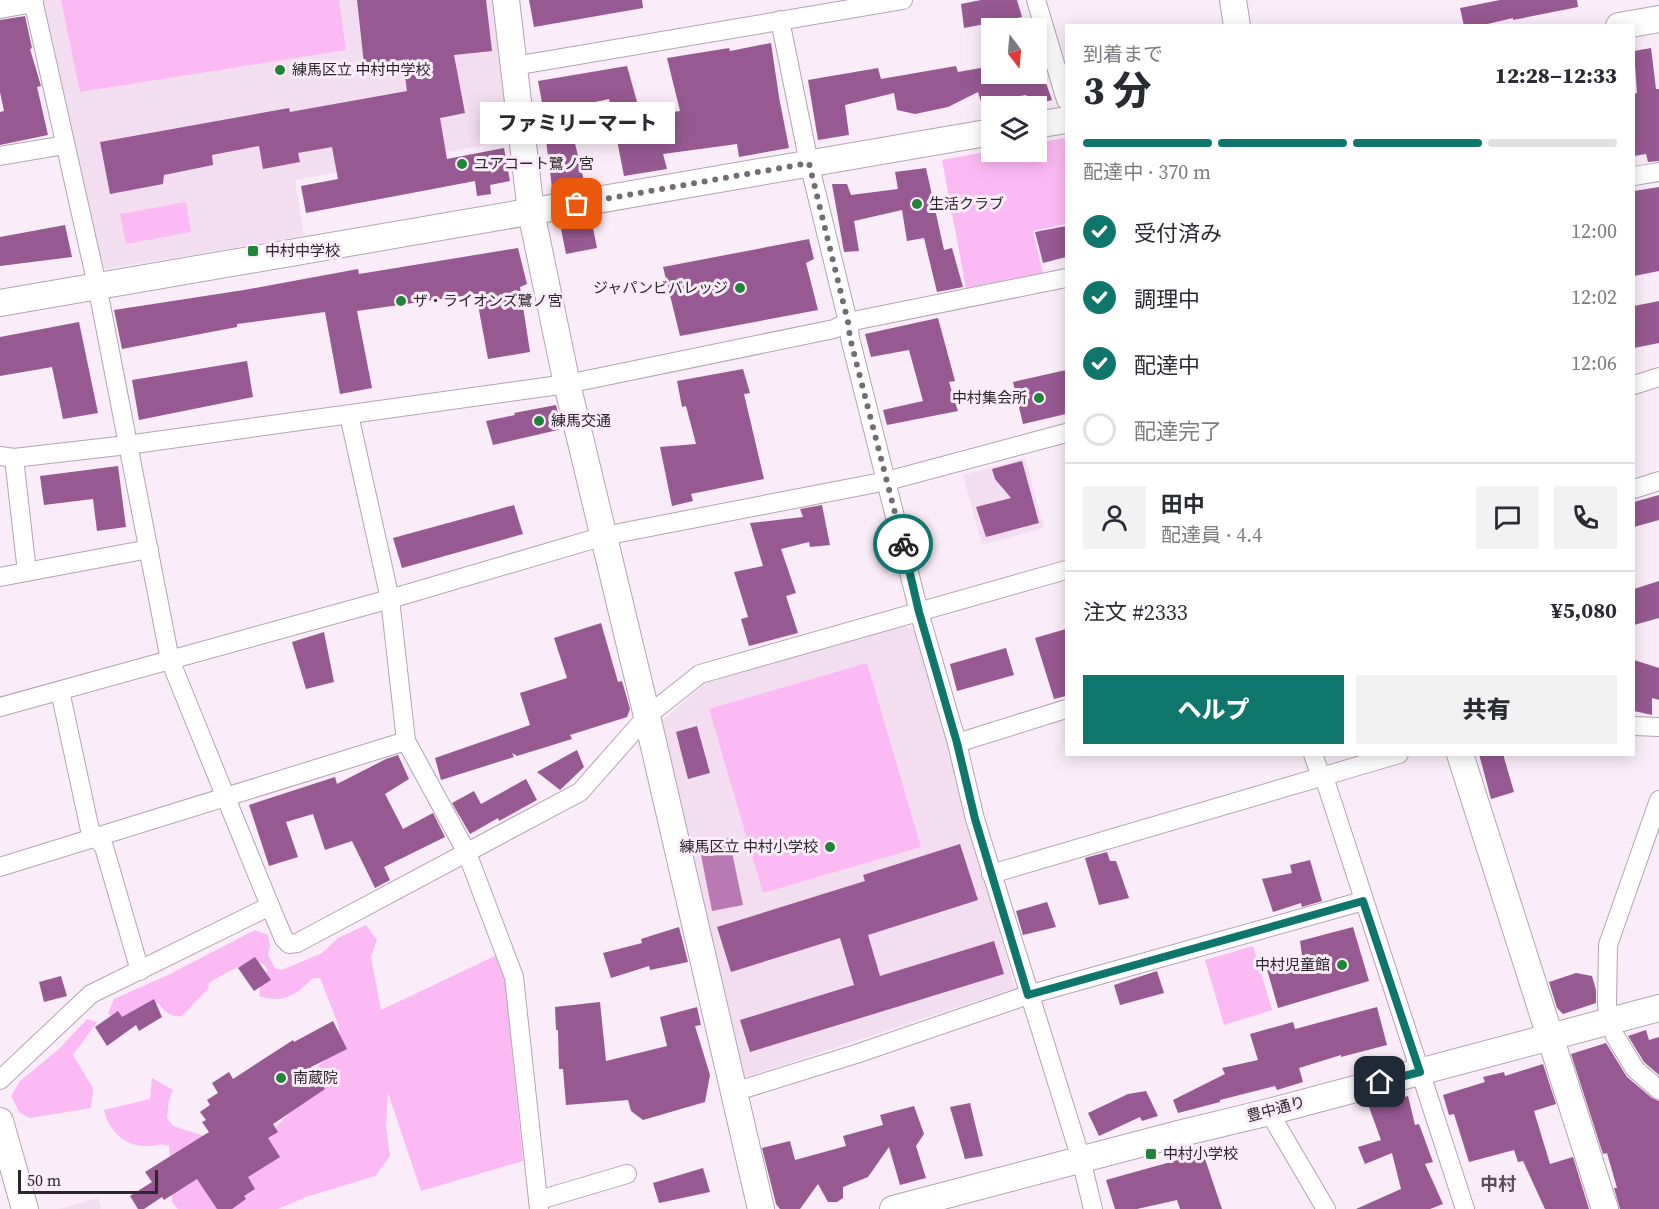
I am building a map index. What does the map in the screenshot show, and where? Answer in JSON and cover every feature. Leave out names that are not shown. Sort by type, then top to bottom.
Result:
[{"type":"street","points":[[506,0],[531,212],[567,384],[647,716],[761,1209]]},
{"type":"street","points":[[514,66],[903,0]]},
{"type":"street","points":[[1036,0],[1065,97]]},
{"type":"street","points":[[1233,0],[1237,24]]},
{"type":"street","points":[[0,9],[33,1],[97,285],[170,660],[270,906],[284,939],[289,944],[297,943],[580,792],[647,716],[700,674],[1065,570]]},
{"type":"street","points":[[1630,24],[1659,19]]},
{"type":"street","points":[[780,20],[809,163],[850,338],[919,612],[957,743],[991,874],[1081,1159],[1093,1209]]},
{"type":"street","points":[[1047,123],[1065,120]]},
{"type":"street","points":[[0,303],[981,134]]},
{"type":"street","points":[[0,156],[65,145]]},
{"type":"street","points":[[1635,176],[1659,172]]},
{"type":"street","points":[[27,572],[7,457],[127,445],[567,384],[834,329],[848,322],[1065,278]]},
{"type":"street","points":[[1635,385],[1659,377]]},
{"type":"street","points":[[348,415],[390,599],[406,741],[467,853],[514,977],[539,1204],[627,1174]]},
{"type":"street","points":[[0,707],[390,599],[604,536],[887,481],[1065,433]]},
{"type":"street","points":[[1635,489],[1659,481]]},
{"type":"street","points":[[0,577],[149,549]]},
{"type":"street","points":[[60,691],[90,830],[95,839],[104,847],[141,971]]},
{"type":"street","points":[[957,743],[1065,709]]},
{"type":"street","points":[[1635,726],[1659,727]]},
{"type":"street","points":[[0,867],[406,741]]},
{"type":"street","points":[[1314,756],[1321,777],[1326,783],[1465,1209]]},
{"type":"street","points":[[991,874],[1392,756]]},
{"type":"street","points":[[1461,756],[1605,1209]]},
{"type":"street","points":[[1659,800],[1608,945],[1609,1021],[1615,1036],[1635,1069],[1659,1090]]},
{"type":"street","points":[[734,1092],[856,1054],[1028,995],[1363,901]]},
{"type":"street","points":[[0,1080],[91,994],[270,906]]},
{"type":"street","name":"豊中通り","points":[[892,1209],[1659,1008]]},
{"type":"street","points":[[1269,1112],[1326,1209]]},
{"type":"street","points":[[0,1121],[25,1209]]},
{"type":"shaded area","name":"練馬区立 中村中学校","points":[[43,0],[494,0],[511,140],[295,180],[304,236],[106,269],[101,265]]},
{"type":"shaded area","points":[[61,0],[339,0],[346,50],[80,92]]},
{"type":"shaded area","points":[[1065,139],[1065,224],[1033,231],[1043,273],[966,288],[942,160],[981,153],[981,162],[1047,162],[1047,141]]},
{"type":"shaded area","points":[[186,202],[191,232],[126,244],[120,214]]},
{"type":"shaded area","points":[[1025,458],[1044,528],[982,545],[963,475]]},
{"type":"shaded area","points":[[903,625],[917,632],[1015,988],[747,1077],[739,1073],[659,723],[707,682]]},
{"type":"shaded area","points":[[867,663],[921,847],[763,893],[709,709]]},
{"type":"shaded area","points":[[729,838],[743,905],[712,911],[699,845]]},
{"type":"shaded area","points":[[366,925],[377,940],[371,957],[381,1010],[497,955],[505,980],[523,1161],[421,1191],[388,1093],[386,1127],[390,1156],[375,1176],[306,1197],[278,1209],[178,1209],[172,1202],[169,1146],[137,1145],[123,1140],[109,1124],[104,1110],[150,1099],[152,1078],[173,1090],[169,1100],[167,1118],[173,1126],[204,1136],[243,1158],[312,1088],[317,1067],[342,1045],[338,1024],[320,978],[313,978],[295,993],[283,998],[259,996],[261,982],[268,970],[262,963],[241,966],[209,983],[208,989],[182,1016],[168,1014],[159,1003],[114,1019],[108,1013],[114,999],[168,975],[255,930],[268,935],[270,946],[268,955],[275,968],[282,970],[322,953],[338,938]]},
{"type":"shaded area","points":[[1253,946],[1272,1010],[1224,1025],[1205,960]]},
{"type":"shaded area","points":[[87,1019],[97,1022],[73,1055],[93,1088],[91,1108],[30,1118],[20,1113],[11,1096],[20,1081],[59,1049]]},
{"type":"shaded area","points":[[98,1198],[101,1209],[59,1209]]},
{"type":"building","points":[[357,0],[486,0],[492,51],[454,55],[465,113],[440,118],[447,159],[504,148],[510,181],[490,185],[491,194],[477,196],[475,181],[306,213],[301,186],[338,179],[332,147],[298,153],[300,162],[263,169],[259,146],[212,155],[213,165],[164,175],[163,184],[110,194],[100,142],[289,108],[290,112],[407,91],[403,60],[364,64]]},
{"type":"building","points":[[529,0],[642,0],[643,8],[534,27]]},
{"type":"building","points":[[981,0],[1017,0],[1022,17],[981,18],[981,25],[964,28],[961,4]]},
{"type":"building","points":[[1500,0],[1577,0],[1578,7],[1488,24],[1464,24],[1460,8]]},
{"type":"building","points":[[25,16],[32,48],[30,49],[41,86],[37,87],[48,135],[0,145],[0,112],[4,111],[0,92],[0,20]]},
{"type":"building","points":[[771,43],[789,148],[739,157],[737,144],[663,154],[667,169],[624,176],[609,99],[544,113],[538,81],[627,66],[641,116],[680,111],[667,58],[729,48],[730,51]]},
{"type":"building","points":[[1651,48],[1656,89],[1659,89],[1659,161],[1648,162],[1646,154],[1635,156],[1635,94],[1637,93],[1635,51]]},
{"type":"building","points":[[956,66],[958,72],[981,68],[981,84],[1046,84],[1052,100],[1047,101],[1047,96],[981,96],[981,102],[978,92],[948,107],[915,114],[897,110],[894,93],[845,105],[849,135],[818,140],[808,80],[878,68],[881,79]]},
{"type":"building","points":[[573,135],[584,181],[552,188],[546,140]]},
{"type":"building","points":[[926,168],[944,250],[952,248],[963,287],[937,292],[924,238],[907,241],[902,210],[854,221],[859,251],[844,252],[832,184],[847,184],[851,195],[898,189],[895,172]]},
{"type":"building","points":[[1659,187],[1659,271],[1635,276],[1635,191]]},
{"type":"building","points":[[592,223],[597,248],[566,254],[561,229]]},
{"type":"building","points":[[65,225],[72,257],[0,266],[0,237]]},
{"type":"building","points":[[1065,226],[1065,257],[1043,263],[1035,232]]},
{"type":"building","name":"ジャパンビバレッジ","points":[[809,239],[814,259],[806,263],[818,310],[680,336],[663,267]]},
{"type":"building","points":[[518,248],[527,284],[520,287],[530,352],[488,359],[476,294],[357,311],[372,388],[340,394],[325,312],[237,324],[237,327],[122,349],[114,310],[244,290],[358,269],[359,274]]},
{"type":"building","points":[[1659,301],[1659,343],[1635,348],[1635,306]]},
{"type":"building","points":[[938,318],[955,381],[949,382],[958,411],[887,425],[883,410],[923,401],[909,350],[871,357],[865,334]]},
{"type":"building","points":[[79,322],[98,413],[63,419],[52,367],[0,376],[0,337]]},
{"type":"building","points":[[247,361],[253,397],[139,420],[132,380]]},
{"type":"building","points":[[743,369],[750,393],[744,394],[764,479],[691,494],[693,501],[672,506],[660,447],[696,444],[686,406],[682,407],[677,381]]},
{"type":"building","name":"中村集会所","points":[[1065,370],[1065,414],[1023,424],[1013,382]]},
{"type":"building","points":[[556,405],[562,429],[493,445],[486,421]]},
{"type":"building","points":[[1022,461],[1039,523],[986,537],[976,507],[1011,498],[995,479],[992,469]]},
{"type":"building","points":[[118,466],[126,527],[97,531],[93,499],[44,505],[40,476]]},
{"type":"building","points":[[1659,495],[1659,520],[1635,527],[1635,502]]},
{"type":"building","points":[[514,505],[523,534],[402,568],[393,538]]},
{"type":"building","points":[[822,505],[830,545],[810,547],[809,542],[781,549],[796,593],[786,596],[798,633],[749,646],[741,619],[748,617],[734,572],[763,566],[750,523],[803,517],[800,509]]},
{"type":"building","points":[[1659,581],[1659,618],[1635,625],[1635,589]]},
{"type":"building","points":[[601,623],[618,682],[622,681],[630,709],[627,717],[570,735],[572,739],[517,756],[512,753],[514,757],[441,780],[435,758],[530,725],[520,693],[567,678],[554,638]]},
{"type":"building","points":[[1065,629],[1065,696],[1054,699],[1035,638]]},
{"type":"building","points":[[324,632],[334,682],[306,689],[292,642]]},
{"type":"building","points":[[1006,648],[1014,675],[957,691],[950,664]]},
{"type":"building","points":[[1635,660],[1659,668],[1659,700],[1652,698],[1652,715],[1635,711]]},
{"type":"building","points":[[697,726],[710,773],[688,779],[676,732]]},
{"type":"building","points":[[577,750],[584,767],[560,790],[537,772]]},
{"type":"building","points":[[398,755],[409,779],[385,794],[403,829],[433,813],[445,837],[384,867],[390,880],[375,888],[352,841],[325,850],[313,814],[286,822],[298,857],[269,866],[249,805],[335,777],[337,784]]},
{"type":"building","points":[[1480,756],[1504,756],[1514,792],[1491,799]]},
{"type":"building","points":[[526,779],[537,800],[470,834],[452,803],[474,791],[481,804]]},
{"type":"building","points":[[960,844],[978,900],[868,935],[880,976],[994,941],[1004,974],[750,1052],[740,1020],[854,985],[840,938],[731,972],[717,927],[865,881],[863,875]]},
{"type":"building","points":[[1107,852],[1110,861],[1116,861],[1129,898],[1099,905],[1085,858]]},
{"type":"building","points":[[1310,860],[1322,901],[1302,907],[1301,903],[1273,912],[1262,879],[1292,873],[1290,865]]},
{"type":"building","points":[[1047,902],[1056,927],[1023,935],[1016,911]]},
{"type":"building","points":[[679,927],[688,962],[650,970],[649,966],[611,978],[603,953],[642,943],[641,939]]},
{"type":"building","points":[[1353,927],[1369,981],[1278,1008],[1266,966],[1302,955],[1300,941]]},
{"type":"building","points":[[255,957],[271,980],[254,991],[238,968]]},
{"type":"building","points":[[1157,971],[1164,993],[1120,1005],[1114,985]]},
{"type":"building","points":[[1576,973],[1592,976],[1596,990],[1596,1003],[1563,1014],[1557,1008],[1549,982]]},
{"type":"building","points":[[61,976],[67,996],[44,1002],[39,982]]},
{"type":"building","points":[[154,999],[162,1017],[139,1031],[136,1025],[107,1046],[95,1027],[118,1011],[122,1017]]},
{"type":"building","points":[[600,1002],[606,1061],[667,1046],[660,1017],[697,1007],[701,1025],[695,1026],[710,1075],[705,1102],[643,1120],[631,1111],[628,1100],[566,1105],[563,1069],[559,1069],[555,1007]]},
{"type":"building","points":[[1377,1007],[1387,1045],[1341,1057],[1341,1055],[1299,1068],[1303,1082],[1277,1090],[1275,1086],[1178,1113],[1173,1100],[1225,1074],[1222,1068],[1258,1060],[1250,1034],[1293,1022],[1295,1029]]},
{"type":"building","points":[[333,1021],[347,1049],[311,1067],[325,1089],[273,1124],[278,1132],[268,1138],[280,1157],[248,1177],[255,1189],[244,1196],[246,1199],[232,1209],[217,1209],[197,1179],[164,1200],[162,1197],[144,1209],[138,1209],[130,1196],[152,1182],[145,1172],[209,1132],[202,1122],[206,1120],[200,1112],[210,1105],[207,1100],[218,1093],[212,1083],[229,1072],[233,1079],[293,1040],[294,1042]]},
{"type":"building","points":[[1646,1030],[1649,1040],[1659,1037],[1659,1075],[1644,1062],[1628,1036]]},
{"type":"building","points":[[1606,1043],[1627,1077],[1659,1101],[1659,1209],[1620,1209],[1614,1188],[1617,1188],[1607,1153],[1603,1154],[1571,1054]]},
{"type":"building","points":[[1543,1064],[1556,1104],[1534,1111],[1550,1164],[1573,1157],[1589,1209],[1545,1209],[1523,1161],[1518,1162],[1514,1150],[1469,1162],[1454,1114],[1449,1115],[1443,1095],[1485,1082],[1483,1077],[1504,1072],[1505,1076]]},
{"type":"building","points":[[1146,1091],[1158,1116],[1142,1121],[1140,1117],[1099,1136],[1088,1113],[1128,1094]]},
{"type":"building","points":[[1408,1096],[1415,1125],[1419,1124],[1433,1162],[1425,1164],[1443,1204],[1430,1209],[1356,1209],[1401,1189],[1392,1153],[1365,1164],[1358,1147],[1381,1140],[1369,1107]]},
{"type":"building","points":[[970,1103],[983,1156],[965,1159],[950,1107]]},
{"type":"building","points":[[914,1106],[924,1134],[916,1146],[926,1178],[900,1185],[889,1147],[868,1177],[843,1187],[843,1198],[837,1202],[828,1202],[818,1184],[800,1209],[780,1209],[776,1204],[762,1148],[790,1141],[795,1160],[846,1146],[843,1136],[883,1125],[880,1115]]},
{"type":"building","points":[[1203,1153],[1222,1209],[1180,1209],[1177,1200],[1137,1209],[1115,1209],[1106,1180]]},
{"type":"building","points":[[703,1168],[710,1192],[659,1203],[653,1183]]},
{"type":"way so far","points":[[577,204],[809,163],[850,338],[903,544]]},
{"type":"place","name":"練馬区立 中村中学校","points":[[280,70]]},
{"type":"place","name":"ユアコート鷺ノ宮","points":[[462,164]]},
{"type":"place","name":"ファミリーマート","points":[[577,204]]},
{"type":"place","name":"生活クラブ","points":[[917,204]]},
{"type":"place","name":"中村中学校","points":[[253,251]]},
{"type":"place","name":"ジャパンビバレッジ","points":[[740,288]]},
{"type":"place","name":"ザ・ライオンズ鷺ノ宮","points":[[401,301]]},
{"type":"place","name":"中村集会所","points":[[1039,398]]},
{"type":"place","name":"練馬交通","points":[[539,421]]},
{"type":"place","name":"練馬区立 中村小学校","points":[[830,847]]},
{"type":"place","name":"中村児童館","points":[[1342,965]]},
{"type":"place","name":"南蔵院","points":[[281,1078]]},
{"type":"place","name":"中村小学校","points":[[1151,1154]]},
{"type":"district","name":"中村","points":[[1498,1184]]},
{"type":"route","points":[[903,544],[919,612],[957,743],[975,819],[1028,995],[1363,901],[1420,1072],[1380,1082]]}]
